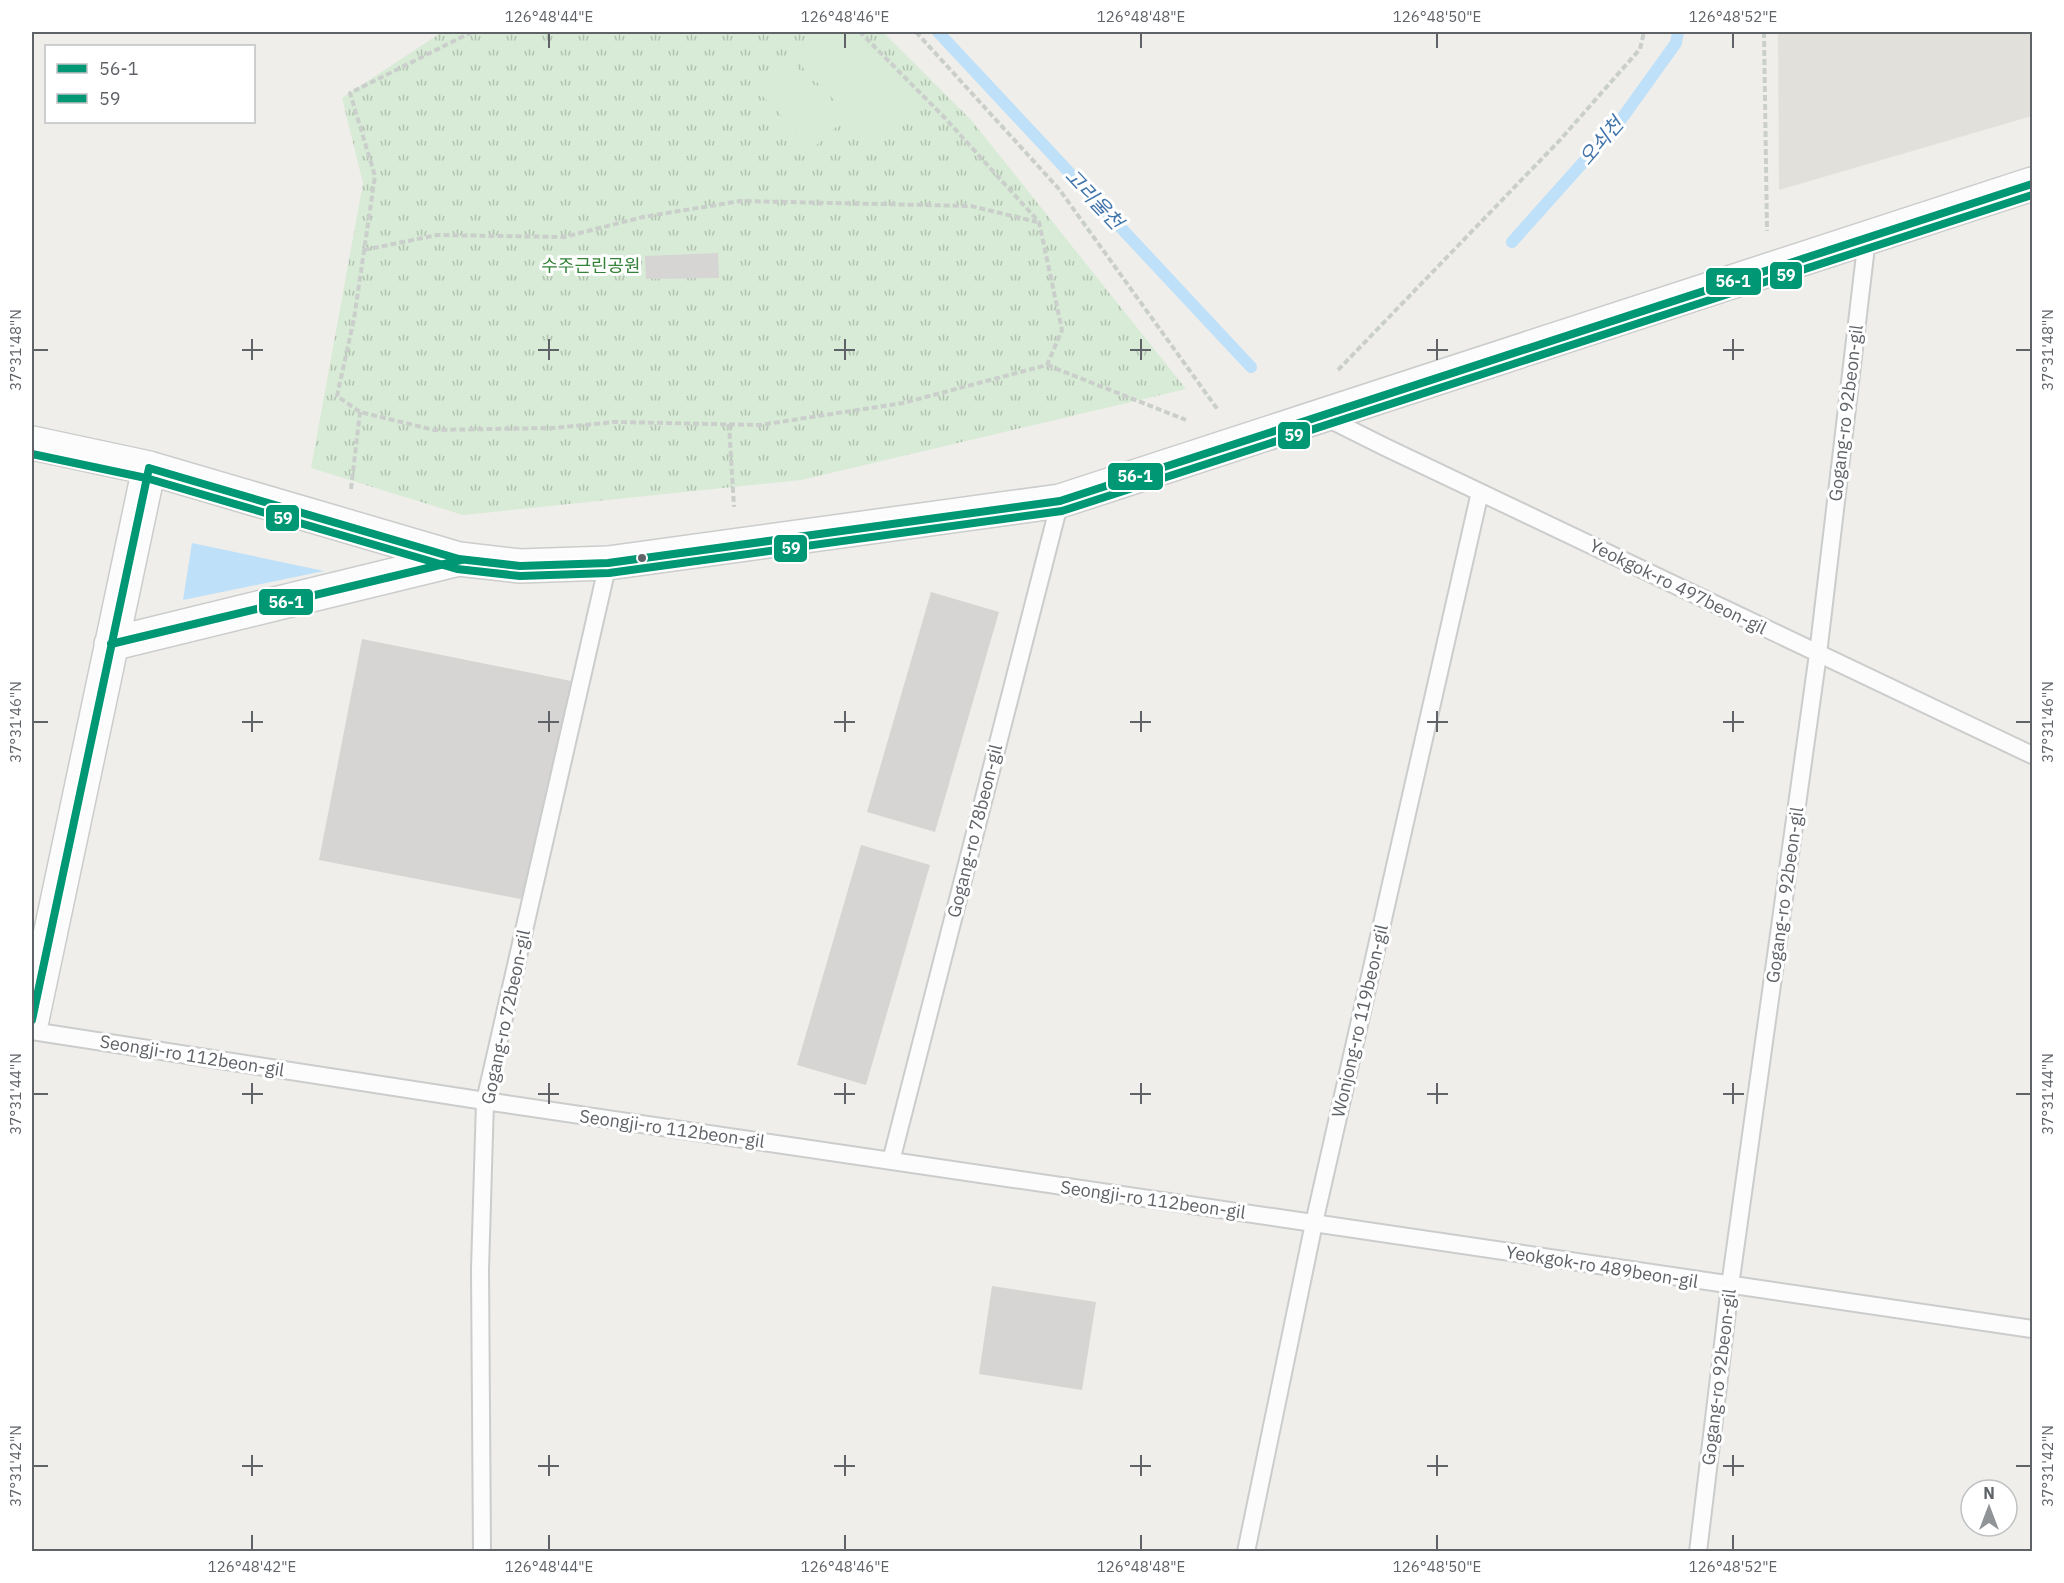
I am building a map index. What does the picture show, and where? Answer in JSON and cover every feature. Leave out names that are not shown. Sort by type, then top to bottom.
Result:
[{"type":"street","points":[[32,443],[148,468],[459,559],[520,566],[608,563],[1060,501],[2032,184]]},
{"type":"street","points":[[32,1020],[148,468]]},
{"type":"street","points":[[111,644],[459,559]]},
{"type":"lane","name":"Gogang-ro 92beon-gil","points":[[1698,1551],[1730,1286],[1818,654],[1867,238]]},
{"type":"lane","name":"Yeokgok-ro 497beon-gil","points":[[1324,416],[2032,755]]},
{"type":"lane","name":"Wonjong-ro 119beon-gil","points":[[1246,1551],[1314,1223],[1480,492]]},
{"type":"lane","name":"Gogang-ro 78beon-gil","points":[[891,1161],[1060,501]]},
{"type":"lane","name":"Gogang-ro 72beon-gil","points":[[482,1551],[480,1269],[486,1101],[608,563]]},
{"type":"lane","name":"Seongji-ro 112beon-gil","points":[[32,1031],[486,1101],[1314,1223]]},
{"type":"lane","name":"Yeokgok-ro 489beon-gil","points":[[1314,1223],[2032,1329]]},
{"type":"path","points":[[472,32],[350,93],[375,176],[354,319],[337,396],[360,412],[434,430],[553,428],[615,422],[759,425],[903,404],[1047,365],[1188,421]]},
{"type":"path","points":[[860,32],[945,117],[1039,222],[1062,330],[1047,365]]},
{"type":"path","points":[[916,32],[1059,189],[1242,443]]},
{"type":"path","points":[[1337,371],[1560,140],[1640,49],[1644,32]]},
{"type":"path","points":[[1764,32],[1767,271]]},
{"type":"path","points":[[364,250],[437,235],[564,237],[643,217],[740,201],[971,206],[1039,222]]},
{"type":"path","points":[[347,525],[360,412]]},
{"type":"path","points":[[729,424],[735,545]]},
{"type":"shaded area","points":[[1778,32],[2032,32],[2032,116],[1779,190]]},
{"type":"green space","name":"수주근린공원","points":[[442,32],[883,32],[972,121],[1186,389],[801,480],[463,515],[311,468],[363,183],[342,98]]},
{"type":"green space","points":[[817,32],[853,32],[922,103],[877,145],[791,55]]},
{"type":"green space","points":[[788,58],[846,118],[813,148],[755,88]]},
{"type":"water","points":[[192,543],[324,571],[183,600]]},
{"type":"building","points":[[718,253],[719,278],[646,279],[645,256]]},
{"type":"building","points":[[931,592],[999,612],[935,832],[867,812]]},
{"type":"building","points":[[362,639],[581,683],[531,901],[319,860]]},
{"type":"building","points":[[861,845],[930,865],[866,1085],[797,1065]]},
{"type":"building","points":[[992,1286],[1096,1302],[1082,1390],[979,1374]]},
{"type":"waterway","name":"고리울천","points":[[938,32],[1251,367]]},
{"type":"waterway","name":"오쇠천","points":[[1512,242],[1620,121],[1676,43],[1678,32]]},
{"type":"transit line","name":"56-1","points":[[32,1020],[149,468],[459,559],[520,566],[608,563],[1060,501],[2032,184]]},
{"type":"transit line","name":"59","points":[[32,454],[146,478],[457,569],[520,576],[609,573],[1062,511],[2032,195]]},
{"type":"transit line","name":"56-1","points":[[111,644],[461,560]]}]
